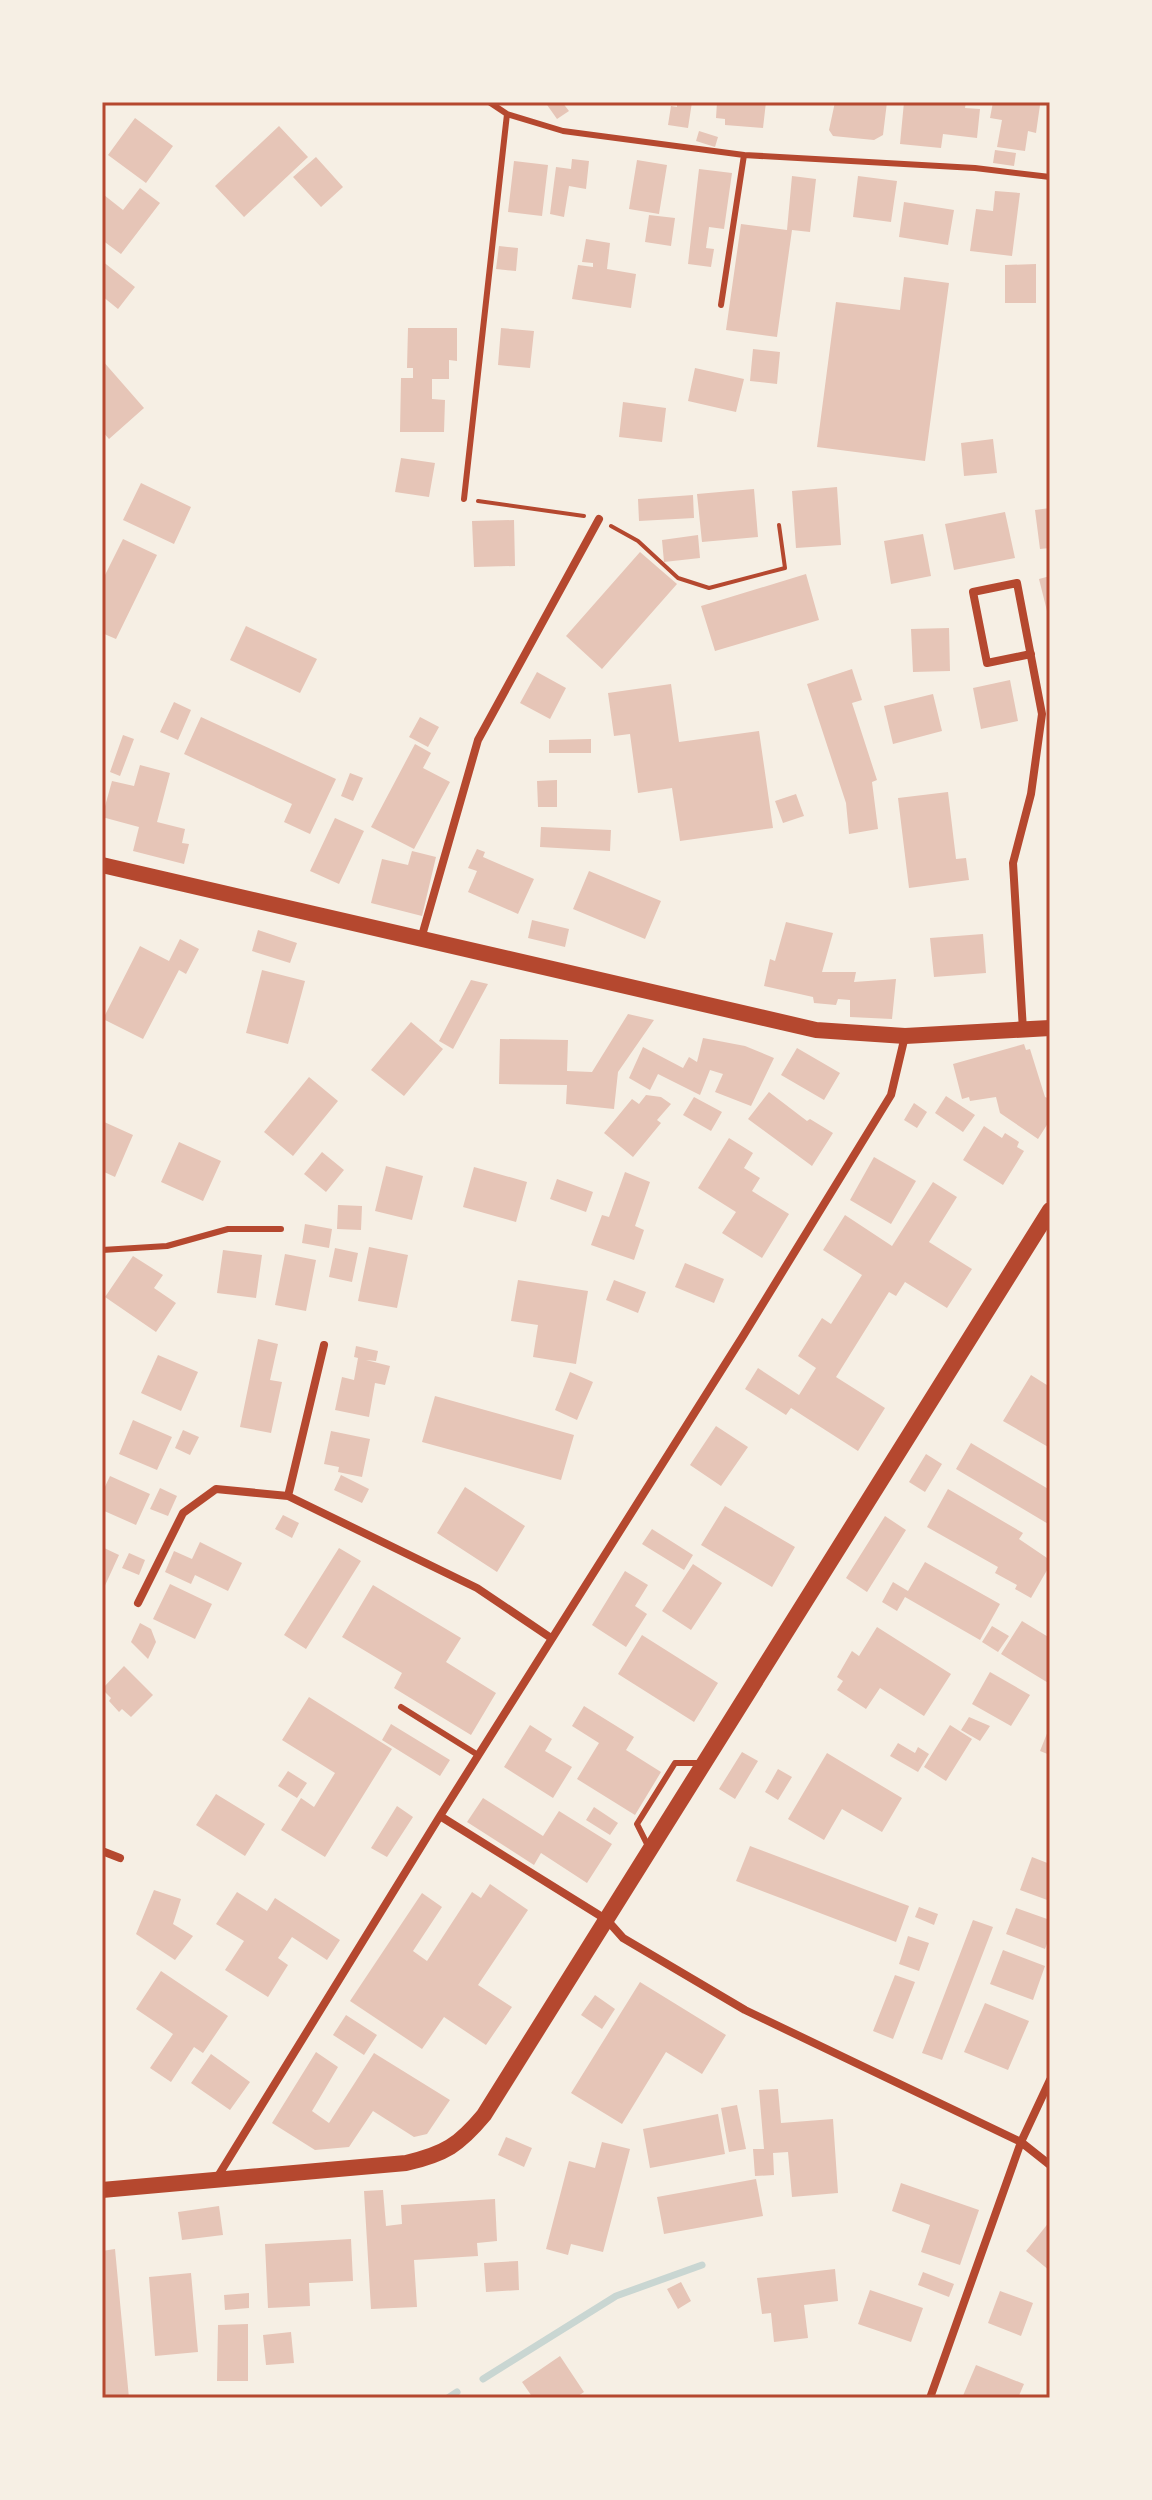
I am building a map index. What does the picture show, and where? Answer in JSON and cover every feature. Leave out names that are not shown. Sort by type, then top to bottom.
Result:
[{"type":"main road","points":[[102,865],[816,1030],[905,1036],[1050,1028]]},
{"type":"main road","points":[[102,2190],[406,2163],[432,2157],[463,2140],[484,2115],[1049,1212]]},
{"type":"street","points":[[421,940],[478,740],[599,519]]},
{"type":"street","points":[[1023,1030],[1013,863],[1031,794],[1042,714],[1031,654],[1017,583],[973,592],[987,663],[1031,654]]},
{"type":"street","points":[[215,2181],[891,1095],[905,1036]]},
{"type":"street","points":[[288,1496],[324,1345]]},
{"type":"street","points":[[138,1603],[183,1513],[216,1489],[288,1496],[477,1588],[551,1638]]},
{"type":"street","points":[[440,1816],[607,1920],[623,1938],[745,2010],[1021,2142],[1050,2165]]},
{"type":"street","points":[[102,1851],[120,1858]]},
{"type":"street","points":[[930,2398],[1021,2142],[1050,2080]]},
{"type":"lane","points":[[489,102],[507,114],[563,131],[744,155],[975,168],[1050,177]]},
{"type":"lane","points":[[464,499],[507,114]]},
{"type":"lane","points":[[721,305],[744,155]]},
{"type":"lane","points":[[102,1250],[167,1246],[228,1229],[281,1229]]},
{"type":"lane","points":[[401,1707],[478,1755]]},
{"type":"lane","points":[[650,1849],[637,1824],[675,1763],[704,1763]]},
{"type":"path","points":[[464,499],[599,519],[638,541],[678,578],[709,588],[785,568],[779,525]]},
{"type":"building","points":[[545,102],[562,102],[569,111],[557,119]]},
{"type":"building","points":[[677,102],[692,102],[688,128],[668,125],[671,106],[677,107]]},
{"type":"building","points":[[717,102],[766,102],[763,128],[725,125],[725,119],[716,118]]},
{"type":"building","points":[[835,102],[887,102],[883,135],[874,140],[833,136],[829,130]]},
{"type":"building","points":[[904,102],[966,102],[965,108],[980,109],[977,138],[943,134],[941,148],[900,144]]},
{"type":"building","points":[[993,102],[1040,105],[1036,133],[1028,131],[1025,151],[997,147],[1002,120],[990,118]]},
{"type":"building","points":[[135,118],[173,146],[146,183],[108,155]]},
{"type":"building","points":[[279,126],[308,157],[244,217],[215,186]]},
{"type":"building","points":[[699,131],[718,137],[715,147],[696,141]]},
{"type":"building","points":[[995,150],[1016,153],[1014,166],[993,163]]},
{"type":"building","points":[[316,157],[343,187],[321,207],[293,177]]},
{"type":"building","points":[[572,159],[589,161],[586,189],[569,186],[564,217],[550,214],[556,167],[571,169]]},
{"type":"building","points":[[637,160],[667,165],[659,214],[629,209]]},
{"type":"building","points":[[514,161],[548,165],[542,216],[508,212]]},
{"type":"building","points":[[699,169],[732,173],[724,229],[709,227],[706,248],[714,249],[711,267],[688,264]]},
{"type":"building","points":[[792,176],[816,179],[810,232],[792,230],[777,337],[726,330],[741,224],[787,230]]},
{"type":"building","points":[[858,176],[897,181],[891,222],[853,217]]},
{"type":"building","points":[[140,188],[160,203],[121,254],[102,240],[102,198],[104,195],[123,210]]},
{"type":"building","points":[[995,191],[1020,193],[1012,256],[970,251],[976,209],[993,211]]},
{"type":"building","points":[[904,202],[954,210],[948,245],[899,237]]},
{"type":"building","points":[[649,215],[675,218],[671,246],[645,242]]},
{"type":"building","points":[[586,239],[610,243],[607,269],[636,274],[631,308],[572,299],[578,265],[593,267],[593,263],[582,262]]},
{"type":"building","points":[[499,246],[518,248],[516,271],[496,269]]},
{"type":"building","points":[[102,261],[135,287],[118,309],[102,296]]},
{"type":"building","points":[[1036,264],[1036,303],[1005,303],[1005,265]]},
{"type":"building","points":[[904,277],[949,283],[925,461],[817,447],[836,302],[900,310]]},
{"type":"building","points":[[408,328],[457,328],[457,361],[449,360],[449,379],[432,379],[432,399],[445,400],[444,432],[400,432],[401,378],[413,378],[413,368],[407,368]]},
{"type":"building","points":[[501,328],[534,331],[530,368],[498,365]]},
{"type":"building","points":[[753,349],[780,352],[777,384],[750,381]]},
{"type":"building","points":[[102,360],[144,408],[109,439],[102,431]]},
{"type":"building","points":[[695,368],[744,379],[736,412],[688,401]]},
{"type":"building","points":[[623,402],[666,408],[662,442],[619,437]]},
{"type":"building","points":[[993,439],[997,473],[964,476],[961,443]]},
{"type":"building","points":[[401,458],[435,463],[429,497],[395,492]]},
{"type":"building","points":[[141,483],[191,507],[174,544],[123,520]]},
{"type":"building","points":[[837,487],[841,545],[796,548],[792,491]]},
{"type":"building","points":[[754,489],[758,537],[702,542],[697,494]]},
{"type":"building","points":[[693,495],[694,518],[639,521],[638,499]]},
{"type":"building","points":[[1050,508],[1050,548],[1040,549],[1035,510]]},
{"type":"building","points":[[1005,512],[1015,558],[954,570],[945,524]]},
{"type":"building","points":[[514,520],[515,566],[474,567],[472,521]]},
{"type":"building","points":[[923,534],[931,576],[891,584],[884,541]]},
{"type":"building","points":[[698,535],[700,558],[664,562],[662,540]]},
{"type":"building","points":[[123,539],[157,555],[116,639],[102,633],[102,581]]},
{"type":"building","points":[[640,552],[677,584],[602,669],[566,636]]},
{"type":"building","points":[[806,574],[819,620],[715,651],[701,606]]},
{"type":"building","points":[[1050,576],[1050,618],[1049,619],[1039,579]]},
{"type":"building","points":[[246,626],[317,659],[300,693],[230,660]]},
{"type":"building","points":[[949,628],[950,671],[913,672],[911,629]]},
{"type":"building","points":[[852,669],[862,700],[852,703],[877,780],[872,782],[878,829],[849,834],[846,803],[807,684]]},
{"type":"building","points":[[537,672],[566,688],[550,719],[520,703]]},
{"type":"building","points":[[1010,680],[1018,721],[981,729],[973,688]]},
{"type":"building","points":[[671,684],[679,742],[759,731],[773,828],[680,841],[672,788],[638,793],[630,734],[614,736],[608,693]]},
{"type":"building","points":[[933,694],[942,731],[893,744],[884,706]]},
{"type":"building","points":[[174,702],[191,710],[178,740],[160,732]]},
{"type":"building","points":[[201,717],[336,779],[310,834],[284,822],[292,804],[184,754]]},
{"type":"building","points":[[420,717],[439,727],[428,747],[409,737]]},
{"type":"building","points":[[123,735],[134,739],[120,776],[110,772]]},
{"type":"building","points":[[591,739],[591,753],[549,753],[549,740]]},
{"type":"building","points":[[415,744],[431,753],[423,768],[450,782],[414,849],[371,827]]},
{"type":"building","points":[[140,765],[170,773],[157,822],[185,829],[182,843],[189,844],[184,864],[133,851],[139,827],[102,817],[112,781],[134,786]]},
{"type":"building","points":[[350,773],[363,778],[353,801],[341,796]]},
{"type":"building","points":[[557,780],[557,807],[538,807],[537,781]]},
{"type":"building","points":[[948,792],[956,859],[966,858],[969,880],[909,888],[898,798]]},
{"type":"building","points":[[796,794],[804,816],[783,823],[775,801]]},
{"type":"building","points":[[335,818],[364,831],[339,884],[310,871]]},
{"type":"building","points":[[541,827],[611,830],[610,851],[540,847]]},
{"type":"building","points":[[477,849],[485,852],[483,857],[534,879],[518,914],[468,892],[477,871],[468,868]]},
{"type":"building","points":[[412,851],[436,857],[422,916],[371,903],[382,859],[408,865]]},
{"type":"building","points":[[589,871],[661,901],[645,939],[573,909]]},
{"type":"building","points":[[532,920],[569,929],[565,947],[528,938]]},
{"type":"building","points":[[786,922],[833,933],[822,972],[856,972],[854,982],[896,979],[892,1019],[850,1017],[850,1000],[838,999],[836,1005],[814,1003],[813,997],[764,986],[770,959],[775,961]]},
{"type":"building","points":[[258,930],[297,943],[290,963],[252,951]]},
{"type":"building","points":[[983,934],[986,973],[934,977],[930,938]]},
{"type":"building","points":[[180,939],[199,949],[186,974],[179,970],[143,1039],[103,1019],[140,946],[169,961]]},
{"type":"building","points":[[262,970],[305,981],[288,1044],[246,1033]]},
{"type":"building","points":[[471,980],[488,984],[453,1049],[439,1041]]},
{"type":"building","points":[[628,1014],[654,1020],[618,1072],[614,1109],[566,1104],[567,1085],[499,1084],[500,1039],[568,1040],[567,1071],[592,1072]]},
{"type":"building","points":[[411,1022],[443,1049],[404,1096],[371,1070]]},
{"type":"building","points":[[703,1038],[745,1046],[774,1058],[751,1106],[715,1092],[723,1074],[710,1070],[700,1095],[658,1074],[650,1090],[629,1078],[643,1047],[683,1068],[689,1057],[697,1062]]},
{"type":"building","points":[[1024,1044],[1026,1050],[1030,1049],[1045,1097],[1050,1099],[1050,1120],[1038,1139],[1000,1113],[996,1097],[970,1101],[969,1097],[962,1099],[953,1064]]},
{"type":"building","points":[[797,1048],[840,1073],[824,1100],[781,1075]]},
{"type":"building","points":[[309,1077],[338,1101],[293,1156],[264,1132]]},
{"type":"building","points":[[769,1092],[807,1121],[810,1119],[833,1133],[812,1166],[748,1119]]},
{"type":"building","points":[[646,1095],[661,1097],[671,1104],[657,1120],[661,1123],[633,1157],[604,1133],[632,1099],[639,1104]]},
{"type":"building","points":[[946,1096],[975,1115],[963,1132],[935,1113]]},
{"type":"building","points":[[694,1097],[722,1112],[711,1131],[683,1115]]},
{"type":"building","points":[[914,1103],[927,1112],[917,1128],[904,1120]]},
{"type":"building","points":[[102,1121],[133,1135],[115,1177],[102,1171]]},
{"type":"building","points":[[984,1126],[1002,1138],[1005,1133],[1019,1142],[1017,1147],[1024,1151],[1003,1185],[963,1160]]},
{"type":"building","points":[[729,1138],[753,1153],[744,1168],[760,1178],[752,1191],[789,1214],[762,1258],[722,1233],[736,1212],[698,1188]]},
{"type":"building","points":[[179,1142],[221,1161],[203,1201],[161,1182]]},
{"type":"building","points":[[322,1152],[344,1170],[326,1192],[304,1174]]},
{"type":"building","points":[[874,1157],[916,1181],[891,1224],[850,1200]]},
{"type":"building","points":[[386,1166],[423,1176],[412,1220],[375,1211]]},
{"type":"building","points":[[474,1167],[527,1182],[516,1222],[463,1207]]},
{"type":"building","points":[[625,1172],[650,1182],[635,1226],[644,1230],[634,1260],[591,1245],[602,1215],[609,1217]]},
{"type":"building","points":[[557,1179],[593,1192],[586,1212],[550,1199]]},
{"type":"building","points":[[933,1182],[957,1197],[929,1242],[972,1269],[947,1308],[905,1282],[896,1296],[889,1292],[836,1377],[885,1408],[858,1451],[791,1408],[786,1415],[745,1389],[758,1368],[799,1395],[816,1368],[798,1356],[822,1318],[831,1324],[862,1275],[823,1250],[845,1215],[892,1246]]},
{"type":"building","points":[[338,1205],[362,1206],[361,1230],[337,1229]]},
{"type":"building","points":[[305,1224],[332,1229],[329,1248],[302,1243]]},
{"type":"building","points":[[369,1247],[408,1255],[397,1308],[358,1301]]},
{"type":"building","points":[[335,1248],[358,1253],[352,1282],[329,1277]]},
{"type":"building","points":[[223,1250],[262,1255],[256,1298],[217,1293]]},
{"type":"building","points":[[285,1254],[316,1260],[306,1311],[275,1305]]},
{"type":"building","points":[[133,1256],[163,1275],[154,1288],[176,1303],[156,1332],[105,1297]]},
{"type":"building","points":[[685,1263],[724,1279],[714,1303],[675,1287]]},
{"type":"building","points":[[518,1280],[588,1291],[576,1364],[533,1357],[538,1325],[511,1321]]},
{"type":"building","points":[[614,1280],[646,1292],[638,1313],[606,1300]]},
{"type":"building","points":[[258,1339],[278,1344],[270,1380],[282,1382],[271,1433],[240,1427]]},
{"type":"building","points":[[356,1346],[378,1351],[376,1361],[366,1360],[390,1366],[385,1385],[375,1383],[369,1417],[335,1410],[342,1377],[354,1380],[358,1358],[354,1357]]},
{"type":"building","points":[[158,1355],[198,1372],[181,1411],[141,1393]]},
{"type":"building","points":[[570,1372],[593,1382],[577,1420],[555,1410]]},
{"type":"building","points":[[1031,1375],[1050,1387],[1050,1448],[1003,1421]]},
{"type":"building","points":[[435,1396],[574,1435],[561,1480],[422,1442]]},
{"type":"building","points":[[133,1420],[172,1437],[157,1470],[119,1454]]},
{"type":"building","points":[[716,1426],[748,1447],[721,1486],[690,1465]]},
{"type":"building","points":[[183,1430],[199,1437],[190,1455],[175,1448]]},
{"type":"building","points":[[331,1431],[370,1439],[362,1477],[338,1472],[339,1467],[324,1464]]},
{"type":"building","points":[[971,1443],[1050,1490],[1050,1525],[956,1469]]},
{"type":"building","points":[[926,1454],[942,1464],[925,1492],[909,1482]]},
{"type":"building","points":[[341,1475],[369,1489],[362,1503],[334,1490]]},
{"type":"building","points":[[110,1476],[150,1494],[136,1525],[102,1510],[102,1493]]},
{"type":"building","points":[[465,1487],[525,1526],[497,1572],[437,1533]]},
{"type":"building","points":[[160,1488],[177,1496],[168,1516],[150,1509]]},
{"type":"building","points":[[948,1489],[1023,1533],[1019,1539],[1050,1560],[1031,1598],[1015,1589],[1017,1585],[995,1573],[998,1567],[927,1527]]},
{"type":"building","points":[[725,1506],[795,1547],[772,1587],[701,1545]]},
{"type":"building","points":[[283,1515],[299,1523],[292,1538],[275,1529]]},
{"type":"building","points":[[885,1516],[906,1530],[867,1592],[846,1578]]},
{"type":"building","points":[[652,1529],[693,1555],[684,1570],[642,1544]]},
{"type":"building","points":[[200,1542],[242,1563],[228,1591],[195,1575],[191,1584],[165,1572],[174,1551],[192,1559]]},
{"type":"building","points":[[102,1547],[119,1555],[102,1592]]},
{"type":"building","points":[[339,1548],[361,1561],[306,1649],[284,1635]]},
{"type":"building","points":[[129,1553],[145,1560],[139,1575],[122,1568]]},
{"type":"building","points":[[925,1562],[1000,1604],[980,1640],[905,1597],[897,1611],[882,1602],[893,1582],[908,1591]]},
{"type":"building","points":[[693,1564],[722,1583],[691,1630],[662,1611]]},
{"type":"building","points":[[625,1571],[648,1585],[635,1606],[647,1614],[626,1647],[592,1625]]},
{"type":"building","points":[[170,1584],[212,1604],[195,1639],[153,1619]]},
{"type":"building","points":[[373,1585],[461,1638],[446,1662],[496,1693],[471,1735],[394,1688],[402,1673],[342,1637]]},
{"type":"building","points":[[1022,1621],[1050,1638],[1050,1684],[1001,1654]]},
{"type":"building","points":[[140,1623],[151,1629],[156,1642],[148,1659],[131,1642]]},
{"type":"building","points":[[992,1626],[1009,1636],[998,1652],[982,1642]]},
{"type":"building","points":[[877,1627],[951,1674],[924,1716],[880,1688],[866,1709],[837,1690],[843,1681],[837,1677],[852,1651],[859,1656]]},
{"type":"building","points":[[642,1635],[718,1683],[694,1722],[618,1674]]},
{"type":"building","points":[[124,1666],[153,1695],[131,1717],[122,1709],[119,1712],[102,1689]]},
{"type":"building","points":[[990,1672],[1030,1695],[1011,1726],[972,1704]]},
{"type":"building","points":[[309,1697],[392,1749],[325,1857],[281,1830],[301,1798],[314,1807],[335,1773],[282,1740]]},
{"type":"building","points":[[584,1706],[634,1737],[626,1750],[661,1772],[635,1815],[577,1779],[599,1743],[572,1726]]},
{"type":"building","points":[[969,1717],[990,1726],[980,1741],[961,1730]]},
{"type":"building","points":[[391,1724],[450,1760],[440,1776],[382,1740]]},
{"type":"building","points":[[530,1725],[552,1739],[545,1751],[572,1767],[553,1798],[504,1767]]},
{"type":"building","points":[[950,1725],[972,1739],[946,1781],[924,1767]]},
{"type":"building","points":[[1050,1726],[1050,1755],[1040,1751]]},
{"type":"building","points":[[898,1743],[915,1753],[918,1747],[929,1754],[918,1772],[890,1756]]},
{"type":"building","points":[[742,1752],[758,1761],[735,1799],[719,1789]]},
{"type":"building","points":[[827,1753],[902,1798],[882,1832],[842,1809],[824,1840],[788,1819]]},
{"type":"building","points":[[778,1769],[792,1777],[778,1800],[765,1792]]},
{"type":"building","points":[[288,1771],[307,1783],[297,1798],[278,1786]]},
{"type":"building","points":[[216,1794],[265,1824],[245,1856],[196,1825]]},
{"type":"building","points":[[483,1798],[543,1836],[559,1811],[612,1844],[587,1883],[541,1853],[534,1865],[467,1822]]},
{"type":"building","points":[[397,1806],[413,1817],[387,1857],[371,1848]]},
{"type":"building","points":[[594,1807],[618,1823],[610,1835],[586,1820]]},
{"type":"building","points":[[750,1846],[909,1906],[896,1942],[736,1881]]},
{"type":"building","points":[[1032,1857],[1050,1864],[1050,1901],[1020,1890]]},
{"type":"building","points":[[490,1884],[528,1910],[478,1985],[512,2007],[486,2045],[444,2017],[422,2049],[350,2001],[422,1893],[442,1907],[413,1951],[427,1961],[472,1892],[481,1898]]},
{"type":"building","points":[[154,1890],[181,1899],[173,1924],[193,1936],[175,1960],[136,1934]]},
{"type":"building","points":[[237,1892],[267,1911],[275,1898],[340,1940],[327,1960],[292,1937],[278,1958],[288,1965],[268,1997],[225,1970],[244,1941],[216,1924]]},
{"type":"building","points":[[919,1907],[938,1914],[934,1925],[915,1917]]},
{"type":"building","points":[[1016,1908],[1050,1920],[1050,1936],[1045,1949],[1006,1934]]},
{"type":"building","points":[[973,1920],[993,1927],[942,2060],[922,2053]]},
{"type":"building","points":[[908,1936],[929,1943],[919,1971],[899,1964]]},
{"type":"building","points":[[1003,1950],[1045,1966],[1033,2000],[990,1984]]},
{"type":"building","points":[[161,1971],[228,2016],[203,2053],[194,2047],[171,2082],[150,2068],[173,2034],[136,2009]]},
{"type":"building","points":[[895,1975],[915,1982],[893,2039],[873,2031]]},
{"type":"building","points":[[640,1982],[726,2035],[702,2074],[666,2052],[622,2124],[571,2093]]},
{"type":"building","points":[[595,1995],[615,2009],[602,2029],[581,2015]]},
{"type":"building","points":[[985,2003],[1029,2021],[1008,2070],[964,2052]]},
{"type":"building","points":[[346,2015],[377,2035],[364,2055],[333,2035]]},
{"type":"building","points":[[316,2052],[338,2067],[312,2111],[329,2123],[374,2053],[450,2100],[427,2134],[414,2137],[373,2111],[349,2147],[315,2150],[272,2123]]},
{"type":"building","points":[[211,2054],[250,2082],[230,2110],[191,2083]]},
{"type":"building","points":[[778,2089],[781,2123],[833,2119],[838,2193],[792,2197],[788,2152],[773,2153],[774,2175],[755,2176],[753,2149],[764,2149],[759,2090]]},
{"type":"building","points":[[737,2105],[746,2149],[729,2152],[721,2108]]},
{"type":"building","points":[[718,2114],[725,2154],[650,2168],[643,2129]]},
{"type":"building","points":[[506,2137],[532,2148],[524,2167],[498,2155]]},
{"type":"building","points":[[602,2142],[630,2149],[603,2252],[571,2244],[568,2255],[546,2249],[569,2161],[595,2168]]},
{"type":"building","points":[[756,2179],[763,2216],[664,2234],[657,2197]]},
{"type":"building","points":[[901,2183],[979,2210],[960,2265],[921,2252],[930,2225],[892,2211]]},
{"type":"building","points":[[383,2190],[386,2226],[402,2224],[401,2205],[495,2199],[497,2241],[477,2243],[478,2256],[414,2260],[417,2307],[371,2309],[364,2191]]},
{"type":"building","points":[[219,2206],[223,2235],[182,2240],[178,2212]]},
{"type":"building","points":[[1050,2221],[1050,2271],[1026,2251]]},
{"type":"building","points":[[351,2239],[353,2281],[309,2283],[310,2306],[268,2308],[265,2244]]},
{"type":"building","points":[[115,2249],[129,2398],[102,2398],[102,2251]]},
{"type":"building","points":[[518,2261],[519,2290],[486,2292],[484,2263]]},
{"type":"building","points":[[835,2269],[838,2301],[804,2305],[808,2338],[774,2342],[771,2313],[762,2314],[757,2278]]},
{"type":"building","points":[[923,2272],[954,2284],[949,2297],[918,2285]]},
{"type":"building","points":[[191,2273],[198,2352],[155,2356],[149,2277]]},
{"type":"building","points":[[681,2282],[691,2301],[678,2309],[667,2289]]},
{"type":"building","points":[[870,2290],[923,2308],[911,2342],[858,2324]]},
{"type":"building","points":[[1000,2291],[1033,2303],[1021,2336],[988,2323]]},
{"type":"building","points":[[249,2293],[249,2308],[225,2310],[224,2295]]},
{"type":"building","points":[[248,2324],[248,2381],[217,2381],[218,2325]]},
{"type":"building","points":[[291,2332],[294,2363],[266,2365],[263,2335]]},
{"type":"building","points":[[560,2356],[584,2392],[575,2398],[533,2398],[522,2382]]},
{"type":"building","points":[[976,2365],[1024,2384],[1018,2398],[962,2398]]},
{"type":"waterway","points":[[483,2379],[616,2296],[702,2265]]},
{"type":"waterway","points":[[448,2398],[457,2392]]}]
